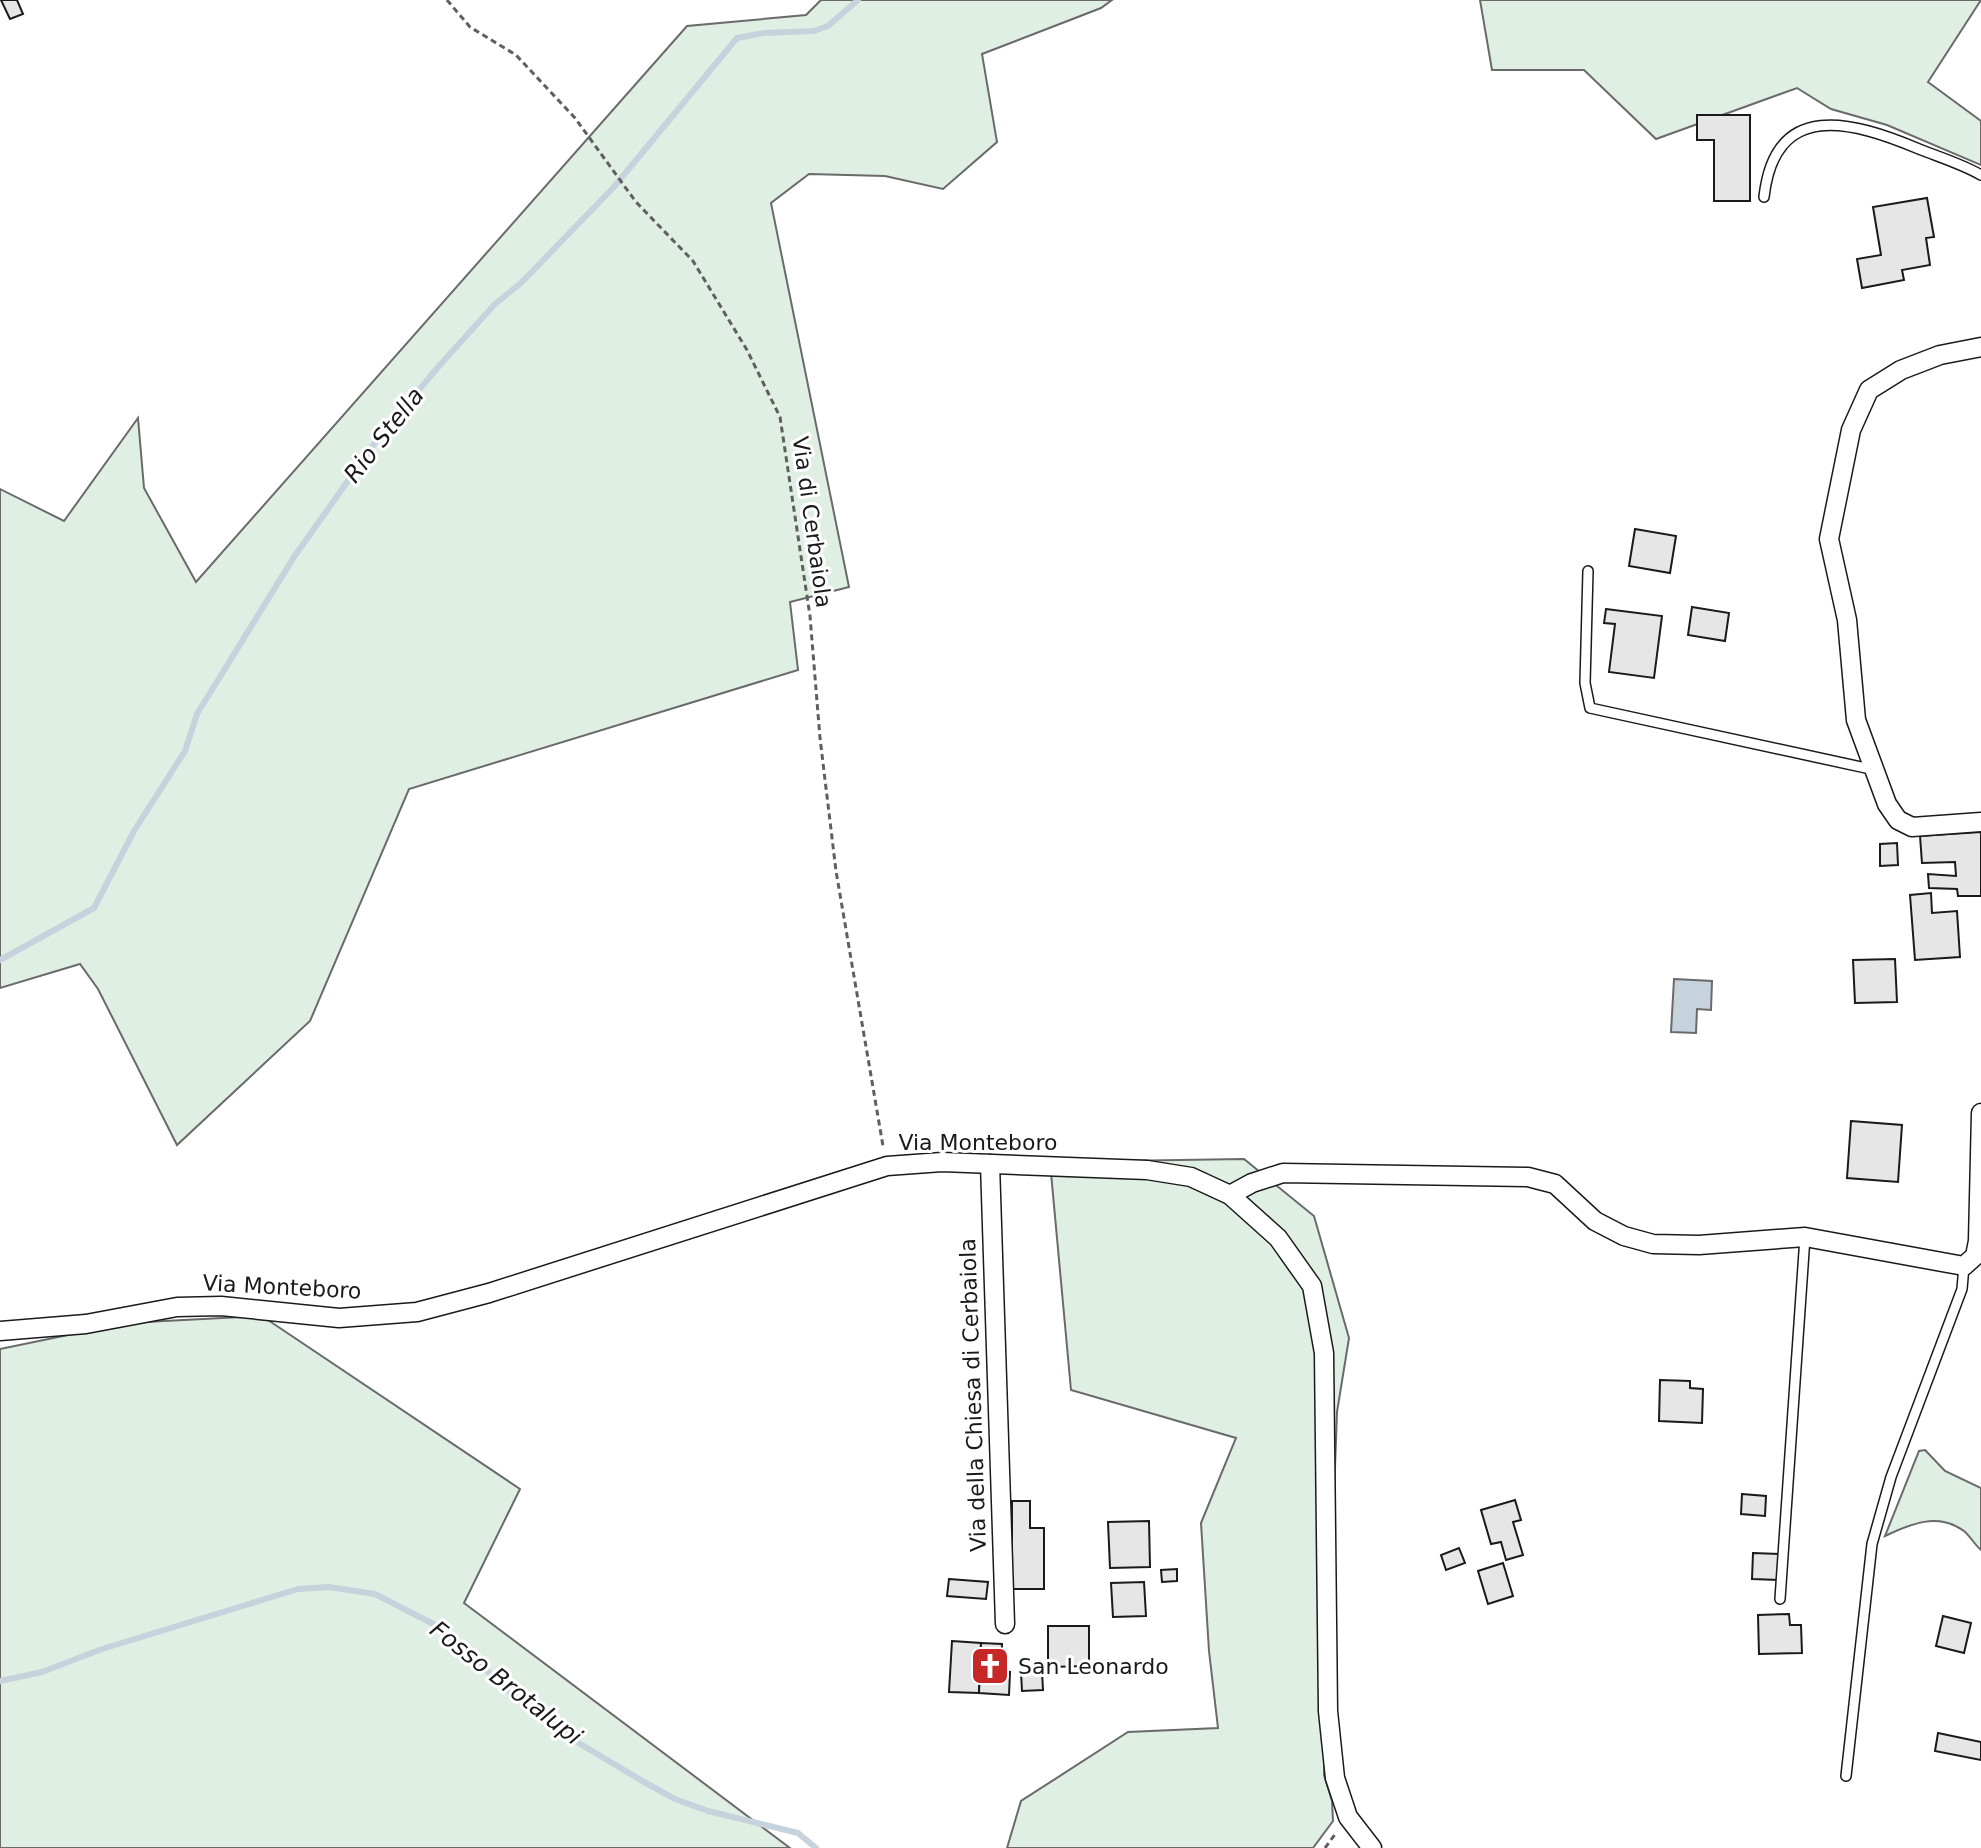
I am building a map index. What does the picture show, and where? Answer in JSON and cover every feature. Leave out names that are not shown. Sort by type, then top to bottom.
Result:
[{"type":"street","points":[[1981,347],[1927,360],[1901,370],[1869,390],[1851,430],[1829,539],[1847,620],[1856,720],[1887,804],[1898,820],[1912,827],[1981,822]]},
{"type":"street","points":[[1230,1195],[1252,1183],[1283,1173],[1528,1177],[1555,1184],[1595,1221],[1653,1244],[1699,1245],[1805,1237],[1964,1266],[1975,1256],[1978,1241],[1981,1113]]},
{"type":"street","name":"Via Monteboro","points":[[0,1331],[86,1324],[177,1307],[221,1306],[339,1318],[417,1312],[489,1293],[887,1166],[942,1162],[1147,1170],[1191,1177],[1230,1195],[1278,1238],[1312,1286],[1324,1353],[1328,1711],[1335,1778],[1348,1817],[1372,1848]]},
{"type":"street","name":"Via della Chiesa di Cerbaiola","points":[[990,1164],[1005,1624]]},
{"type":"lane","points":[[1764,197],[1767,170],[1782,144],[1808,127],[1839,123],[1903,142],[1981,175]]},
{"type":"lane","points":[[1588,571],[1585,683],[1590,708],[1875,770]]},
{"type":"lane","points":[[1780,1599],[1805,1237]]},
{"type":"lane","points":[[1846,1776],[1872,1544],[1891,1477],[1962,1289],[1964,1266]]},
{"type":"path","name":"Via di Cerbaiola","points":[[447,0],[470,27],[516,55],[575,118],[636,202],[693,261],[747,350],[780,417],[810,616],[820,738],[836,871],[887,1166]]},
{"type":"green space","points":[[821,0],[1112,0],[1101,8],[982,54],[997,142],[943,189],[885,176],[809,174],[771,203],[849,587],[790,602],[798,670],[409,789],[310,1021],[177,1145],[98,989],[80,964],[0,988],[0,489],[64,521],[138,418],[144,488],[196,582],[687,26],[806,15]]},
{"type":"green space","points":[[1480,0],[1981,0],[1928,82],[1981,121],[1981,165],[1887,125],[1831,109],[1797,88],[1656,139],[1584,70],[1492,70]]},
{"type":"green space","points":[[1244,1159],[1314,1216],[1349,1338],[1337,1412],[1324,1775],[1332,1801],[1333,1821],[1313,1848],[1007,1848],[1021,1801],[1128,1732],[1218,1728],[1209,1651],[1201,1523],[1236,1438],[1071,1390],[1050,1162]]},
{"type":"green space","points":[[262,1316],[520,1489],[464,1603],[790,1848],[0,1848],[0,1349],[126,1323]]},
{"type":"green space","points":[[1925,1450],[1945,1471],[1981,1488],[1981,1550],[1964,1531],[1944,1522],[1914,1524],[1885,1536],[1919,1451]]},
{"type":"shaded area","points":[[1674,979],[1712,981],[1711,1010],[1697,1009],[1696,1033],[1671,1032]]},
{"type":"building","points":[[1,0],[17,0],[23,14],[10,19]]},
{"type":"building","points":[[1697,115],[1750,115],[1750,201],[1714,201],[1714,140],[1697,140]]},
{"type":"building","points":[[1927,198],[1934,237],[1926,238],[1930,265],[1902,270],[1904,280],[1862,288],[1857,259],[1881,255],[1873,207]]},
{"type":"building","points":[[1635,529],[1676,536],[1670,573],[1629,566]]},
{"type":"building","points":[[1692,607],[1729,613],[1725,641],[1688,635]]},
{"type":"building","points":[[1606,609],[1662,616],[1654,678],[1609,672],[1615,624],[1604,623]]},
{"type":"building","points":[[1981,832],[1981,896],[1958,896],[1957,889],[1929,888],[1928,874],[1956,876],[1955,862],[1922,863],[1920,836]]},
{"type":"building","points":[[1897,843],[1898,865],[1880,866],[1880,844]]},
{"type":"building","points":[[1931,893],[1932,913],[1957,911],[1960,957],[1915,960],[1910,895]]},
{"type":"building","points":[[1895,959],[1897,1002],[1855,1003],[1853,960]]},
{"type":"building","points":[[1851,1121],[1902,1125],[1898,1182],[1847,1178]]},
{"type":"building","points":[[1660,1380],[1690,1381],[1690,1388],[1703,1389],[1702,1423],[1659,1421]]},
{"type":"building","points":[[1742,1494],[1766,1496],[1765,1516],[1741,1514]]},
{"type":"building","points":[[1515,1500],[1521,1520],[1513,1522],[1523,1555],[1506,1560],[1501,1542],[1491,1544],[1481,1510]]},
{"type":"building","points":[[1012,1501],[1030,1501],[1030,1528],[1044,1528],[1044,1589],[1012,1589]]},
{"type":"building","points":[[1149,1521],[1150,1567],[1110,1568],[1108,1522]]},
{"type":"building","points":[[1459,1548],[1465,1563],[1446,1570],[1441,1555]]},
{"type":"building","points":[[1753,1553],[1780,1554],[1779,1580],[1752,1579]]},
{"type":"building","points":[[1503,1563],[1513,1596],[1488,1604],[1478,1571]]},
{"type":"building","points":[[1177,1569],[1177,1581],[1162,1582],[1161,1570]]},
{"type":"building","points":[[949,1579],[988,1582],[986,1599],[947,1596]]},
{"type":"building","points":[[1144,1582],[1146,1616],[1113,1617],[1111,1583]]},
{"type":"building","points":[[1789,1614],[1790,1625],[1801,1625],[1802,1653],[1759,1654],[1758,1615]]},
{"type":"building","points":[[1943,1616],[1971,1623],[1964,1653],[1936,1646]]},
{"type":"building","points":[[1048,1626],[1089,1626],[1089,1666],[1048,1667]]},
{"type":"building","points":[[952,1641],[981,1643],[979,1693],[949,1692]]},
{"type":"building","name":"San Leonardo","points":[[981,1643],[1002,1644],[1001,1671],[1010,1672],[1009,1695],[979,1693]]},
{"type":"building","points":[[1042,1672],[1043,1690],[1022,1691],[1021,1673]]},
{"type":"building","points":[[1938,1733],[1981,1742],[1981,1760],[1935,1751]]},
{"type":"waterway","name":"Rio Stella","points":[[0,960],[94,908],[134,831],[185,751],[197,714],[294,557],[374,444],[439,366],[495,304],[521,283],[613,188],[737,38],[764,33],[814,31],[828,26],[858,0]]},
{"type":"waterway","name":"Fosso Brotalupi","points":[[0,1681],[42,1672],[102,1649],[298,1589],[329,1587],[375,1594],[441,1628],[517,1699],[557,1730],[644,1782],[675,1799],[708,1811],[798,1833],[816,1848]]},
{"type":"place","name":"San Leonardo","points":[[990,1666]]}]
